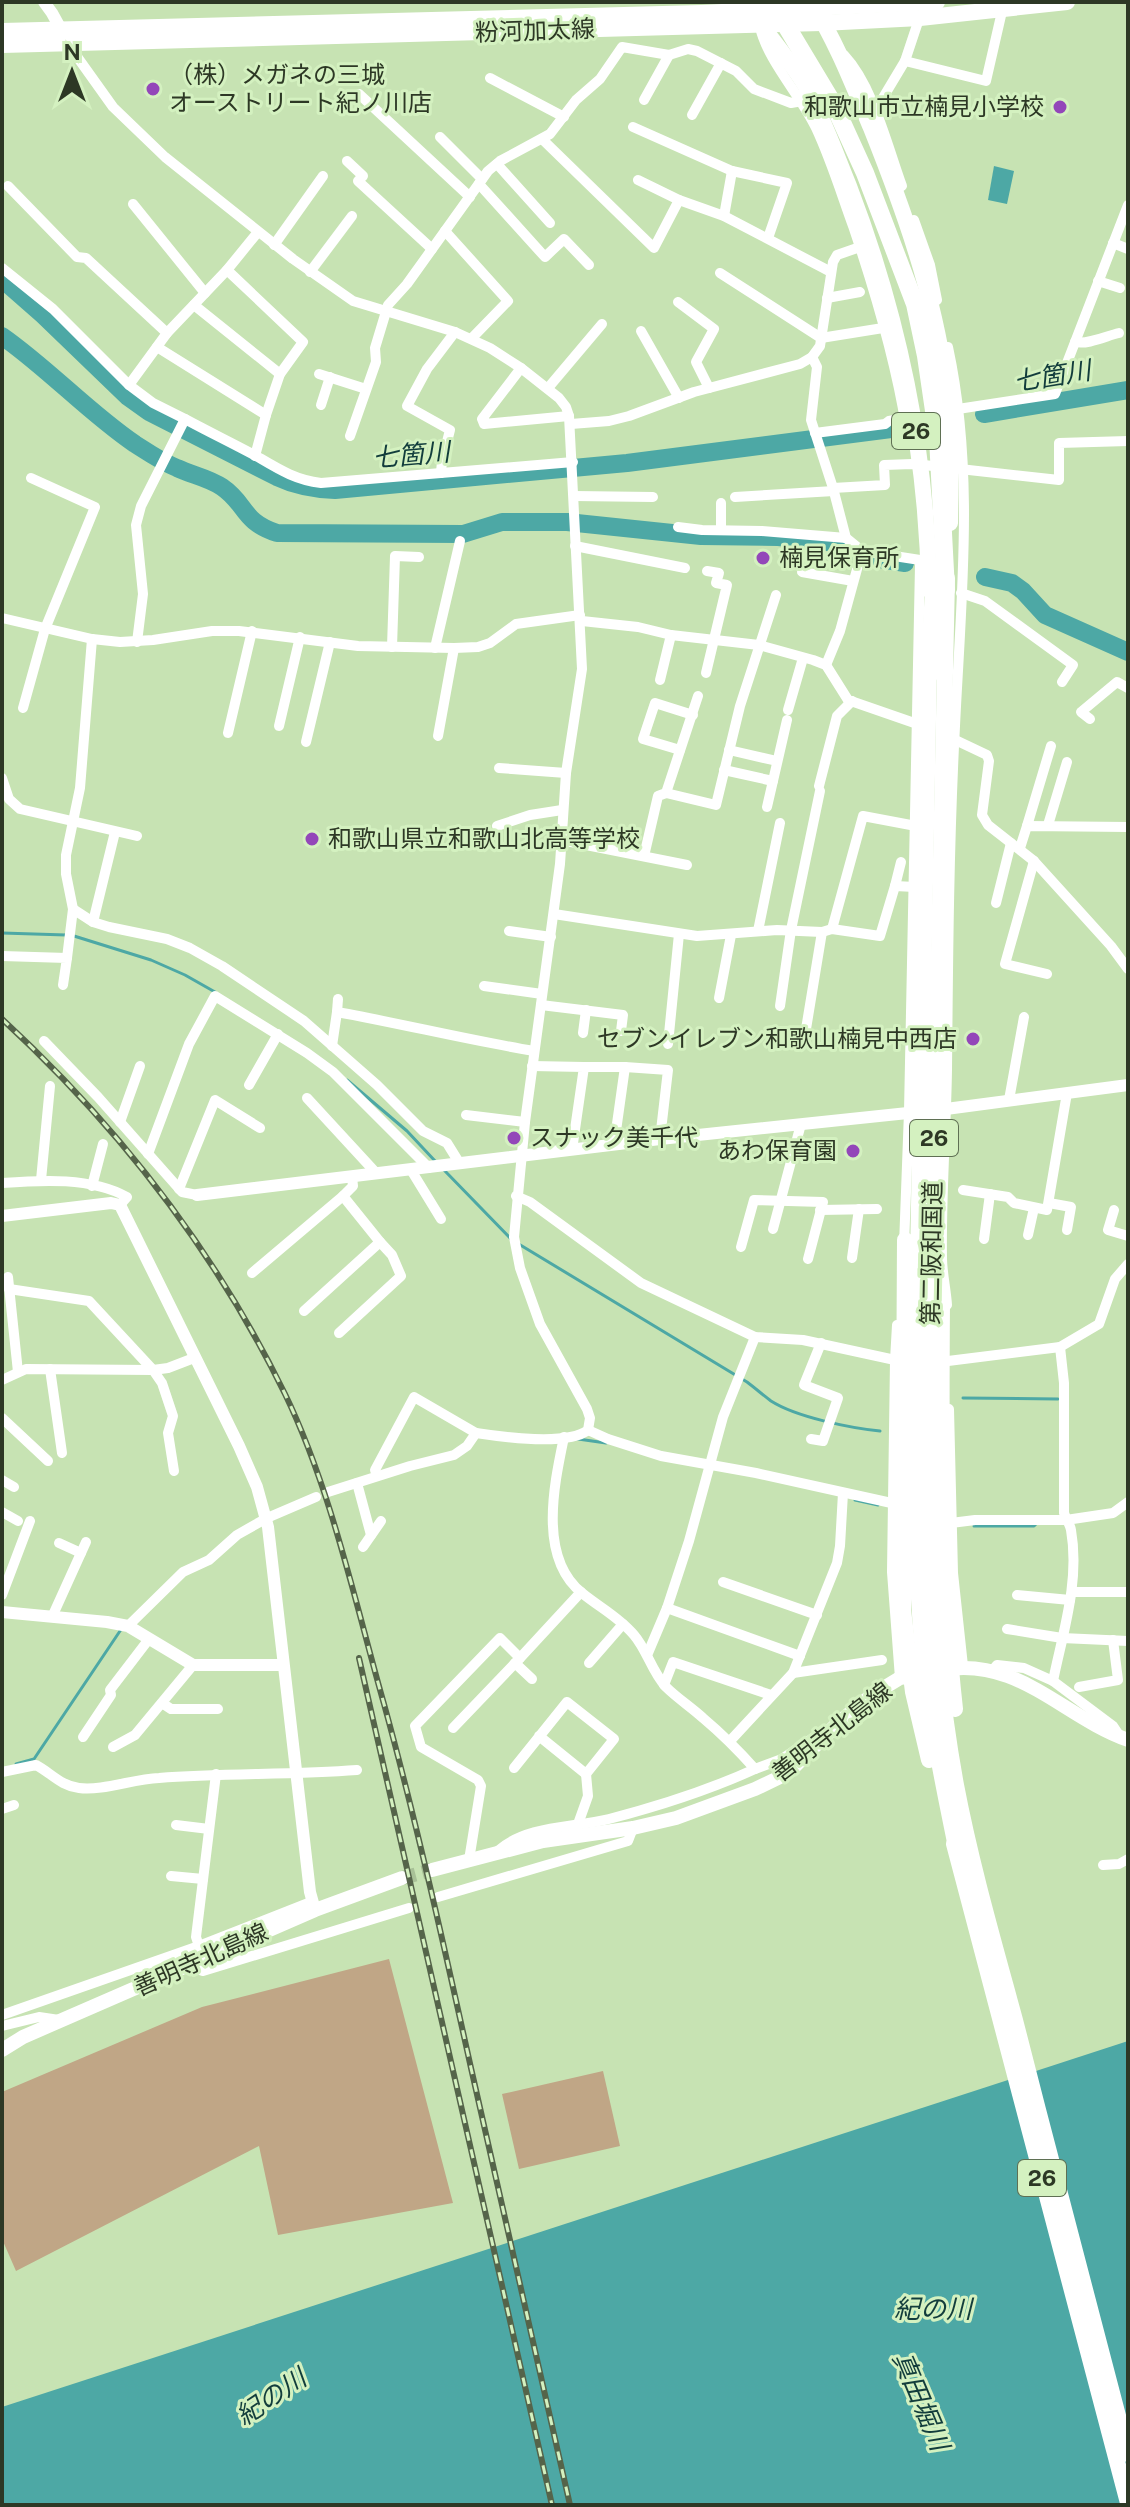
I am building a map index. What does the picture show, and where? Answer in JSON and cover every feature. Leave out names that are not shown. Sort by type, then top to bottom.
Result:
[{"type":"highway","name":"26","points":[[772,2],[835,107],[915,304],[938,438],[954,591]]},
{"type":"highway","name":"26","points":[[882,217],[907,310],[929,438],[934,493],[935,598],[929,675]]},
{"type":"main road","name":"粉河加太線","points":[[2,45],[64,37],[1067,2]]},
{"type":"main road","name":"26","points":[[816,11],[833,43],[892,181],[920,262],[945,375],[954,591]]},
{"type":"main road","name":"26","points":[[751,13],[804,85],[827,129],[870,244],[918,440],[928,520],[929,675]]},
{"type":"main road","name":"粉河加太線","points":[[2,31],[64,37]]},
{"type":"main road","name":"第二阪和国道","points":[[933,1688],[929,1424],[954,591]]},
{"type":"main road","name":"第二阪和国道","points":[[929,675],[915,1423],[917,1585],[942,1742],[957,1787],[1128,2454]]},
{"type":"main road","name":"26","points":[[905,1240],[897,1497],[903,1610],[933,1688],[957,1852],[1128,2503]]},
{"type":"main road","name":"26","points":[[933,1688],[948,1644],[942,1493],[942,1259]]},
{"type":"main road","name":"善明寺北島線","points":[[432,1870],[543,1841],[633,1828],[713,1806],[778,1778],[807,1756],[837,1724],[872,1695],[900,1678],[963,1666],[1020,1680],[1124,1739]]},
{"type":"main road","name":"善明寺北島線","points":[[2,2050],[23,2037],[189,1966],[313,1906],[402,1878]]},
{"type":"street","points":[[44,2],[64,37],[113,107],[165,157],[274,245],[353,301],[472,338],[548,388],[559,398],[570,420],[582,669],[566,773],[554,914],[525,1122],[514,1241],[540,1324],[587,1409],[590,1418],[588,1430],[580,1436],[564,1440],[506,1438],[476,1433],[414,1397],[376,1474]]},
{"type":"street","points":[[875,111],[905,61],[926,6]]},
{"type":"street","points":[[905,61],[986,81],[1004,6]]},
{"type":"street","points":[[751,13],[763,42],[802,101],[834,172],[860,247],[905,418],[919,525],[909,1112],[905,1240],[895,1360],[897,1497],[892,1572],[900,1678]]},
{"type":"street","points":[[833,43],[854,66],[875,111],[930,265],[956,384],[964,470],[965,523],[954,591],[954,739],[942,1259],[947,1303],[953,1573],[963,1666]]},
{"type":"street","points":[[350,436],[376,362],[375,348],[388,305],[481,181],[497,164],[557,128],[576,100],[600,79],[622,47],[669,55],[688,49],[736,71],[754,89],[791,103],[802,101]]},
{"type":"street","points":[[644,100],[669,55]]},
{"type":"street","points":[[692,115],[721,63]]},
{"type":"street","points":[[490,78],[564,117]]},
{"type":"street","points":[[359,94],[470,197]]},
{"type":"street","points":[[633,127],[732,171],[787,183],[768,238]]},
{"type":"street","points":[[440,137],[545,257],[564,239],[589,265]]},
{"type":"street","points":[[542,139],[654,248],[679,200]]},
{"type":"street","points":[[347,161],[363,176],[358,181],[432,249]]},
{"type":"street","points":[[497,164],[550,223]]},
{"type":"street","points":[[724,216],[732,171]]},
{"type":"street","points":[[274,245],[323,176]]},
{"type":"street","points":[[638,180],[679,200],[724,216],[831,272]]},
{"type":"street","points":[[8,186],[77,257],[86,258],[167,333]]},
{"type":"street","points":[[133,204],[205,293]]},
{"type":"street","points":[[958,409],[1055,394],[1128,205]]},
{"type":"street","points":[[310,272],[352,216]]},
{"type":"street","points":[[445,231],[508,301],[472,338]]},
{"type":"street","points":[[129,385],[167,333],[227,270],[258,232]]},
{"type":"street","points":[[1113,243],[1128,249]]},
{"type":"street","points":[[521,368],[482,419],[484,424],[609,421],[709,388],[800,364],[817,353],[831,272],[837,255],[860,247]]},
{"type":"street","points":[[2,268],[53,309],[129,385],[182,424],[255,456],[302,481],[321,483],[573,466]]},
{"type":"street","points":[[227,270],[303,342],[280,374],[255,456]]},
{"type":"street","points":[[720,273],[821,338],[883,328]]},
{"type":"street","points":[[1098,281],[1120,288]]},
{"type":"street","points":[[827,298],[860,292]]},
{"type":"street","points":[[678,302],[714,329],[696,362],[709,388]]},
{"type":"street","points":[[194,305],[280,374]]},
{"type":"street","points":[[548,388],[602,324]]},
{"type":"street","points":[[641,331],[679,398]]},
{"type":"street","points":[[441,473],[450,430],[407,406],[427,369],[455,332]]},
{"type":"street","points":[[1075,342],[1083,344],[1119,333]]},
{"type":"street","points":[[157,347],[266,415]]},
{"type":"street","points":[[812,357],[817,367],[811,420],[846,538],[861,554],[920,560]]},
{"type":"street","points":[[321,405],[324,376],[366,389]]},
{"type":"street","points":[[816,437],[905,418]]},
{"type":"street","points":[[137,642],[143,594],[136,525],[141,506],[182,424]]},
{"type":"street","points":[[735,497],[885,485],[884,465],[912,464],[1059,480],[1059,443],[1128,441]]},
{"type":"street","points":[[23,708],[45,629],[95,507],[31,478]]},
{"type":"street","points":[[574,496],[653,497]]},
{"type":"street","points":[[721,503],[721,530]]},
{"type":"street","points":[[678,527],[846,538]]},
{"type":"street","points":[[435,648],[460,541]]},
{"type":"street","points":[[575,546],[685,568]]},
{"type":"street","points":[[826,665],[838,639],[861,554]]},
{"type":"street","points":[[392,647],[395,556],[419,557]]},
{"type":"street","points":[[706,673],[727,585],[716,583],[719,573],[707,571]]},
{"type":"street","points":[[802,572],[853,581]]},
{"type":"street","points":[[954,591],[985,601],[1073,665],[1062,682]]},
{"type":"street","points":[[644,856],[658,796],[666,793],[716,805],[740,706],[776,595]]},
{"type":"street","points":[[2,618],[92,639],[137,642],[212,631],[252,631],[358,646],[435,648],[478,647],[490,643],[516,624],[581,618],[671,635],[759,645],[826,665],[848,700],[918,724],[987,755],[989,761],[982,815],[988,825],[1034,861],[1128,969]]},
{"type":"street","points":[[228,733],[252,631]]},
{"type":"street","points":[[660,680],[671,635]]},
{"type":"street","points":[[279,726],[300,637]]},
{"type":"street","points":[[63,985],[73,909],[66,864],[80,788],[92,639]]},
{"type":"street","points":[[306,742],[330,642]]},
{"type":"street","points":[[438,736],[454,648]]},
{"type":"street","points":[[767,807],[803,658]]},
{"type":"street","points":[[1090,719],[1081,712],[1117,682],[1128,688]]},
{"type":"street","points":[[666,793],[698,696]]},
{"type":"street","points":[[780,1006],[791,930],[819,788],[837,716],[852,701]]},
{"type":"street","points":[[680,750],[643,739],[655,703],[693,715]]},
{"type":"street","points":[[996,903],[1015,845],[1027,826],[1051,746]]},
{"type":"street","points":[[729,750],[777,761]]},
{"type":"street","points":[[1048,825],[1067,762]]},
{"type":"street","points":[[499,768],[566,773]]},
{"type":"street","points":[[724,770],[773,781]]},
{"type":"street","points":[[2,778],[9,799],[20,809],[137,836]]},
{"type":"street","points":[[497,826],[530,815],[562,810]]},
{"type":"street","points":[[806,1029],[827,931],[863,816],[916,826]]},
{"type":"street","points":[[758,931],[780,823]]},
{"type":"street","points":[[1027,826],[1128,827]]},
{"type":"street","points":[[93,922],[115,832]]},
{"type":"street","points":[[561,840],[687,865]]},
{"type":"street","points":[[1034,861],[1005,964],[1047,974]]},
{"type":"street","points":[[554,914],[697,936],[791,930],[880,936],[901,862]]},
{"type":"street","points":[[895,886],[915,887]]},
{"type":"street","points":[[73,909],[93,922],[167,939],[222,966],[304,1021],[377,1085],[423,1131],[447,1143],[460,1164]]},
{"type":"street","points":[[509,931],[551,937]]},
{"type":"street","points":[[668,1044],[679,934]]},
{"type":"street","points":[[719,998],[731,935]]},
{"type":"street","points":[[2,956],[67,958]]},
{"type":"street","points":[[484,986],[586,1010],[623,1015],[621,1031]]},
{"type":"street","points":[[148,1154],[189,1044],[215,996],[333,1072],[436,1167]]},
{"type":"street","points":[[332,1046],[338,999]]},
{"type":"street","points":[[583,1033],[586,1010]]},
{"type":"street","points":[[337,1012],[534,1051]]},
{"type":"street","points":[[1009,1100],[1024,1017]]},
{"type":"street","points":[[249,1085],[278,1034]]},
{"type":"street","points":[[44,1041],[179,1189],[189,1195],[660,1139],[946,1109],[1128,1085]]},
{"type":"street","points":[[120,1122],[140,1066]]},
{"type":"street","points":[[532,1066],[668,1070],[660,1139]]},
{"type":"street","points":[[572,1150],[584,1067]]},
{"type":"street","points":[[614,1145],[625,1067]]},
{"type":"street","points":[[41,1180],[50,1086]]},
{"type":"street","points":[[963,1190],[1008,1197],[1014,1203],[1047,1210],[1067,1093]]},
{"type":"street","points":[[307,1098],[377,1174]]},
{"type":"street","points":[[179,1189],[215,1100],[260,1128]]},
{"type":"street","points":[[466,1115],[525,1122]]},
{"type":"street","points":[[773,1229],[801,1124]]},
{"type":"street","points":[[92,1186],[103,1144]]},
{"type":"street","points":[[411,1170],[441,1219]]},
{"type":"street","points":[[252,1273],[343,1196],[353,1186],[352,1177]]},
{"type":"street","points":[[2,1183],[41,1180],[115,1190],[127,1197],[120,1205]]},
{"type":"street","points":[[984,1239],[990,1194]]},
{"type":"street","points":[[339,1333],[401,1276],[392,1255],[343,1196]]},
{"type":"street","points":[[516,1196],[530,1202],[641,1283],[755,1337],[786,1337],[895,1360]]},
{"type":"street","points":[[741,1247],[754,1200],[823,1202],[808,1259]]},
{"type":"street","points":[[2,1216],[111,1203],[120,1205]]},
{"type":"street","points":[[1049,1203],[1071,1207],[1067,1230]]},
{"type":"street","points":[[2,2015],[313,1906],[265,1514],[239,1446],[120,1205]]},
{"type":"street","points":[[1028,1235],[1034,1208]]},
{"type":"street","points":[[852,1258],[859,1209]]},
{"type":"street","points":[[820,1210],[877,1209]]},
{"type":"street","points":[[1114,1210],[1108,1230],[1128,1236]]},
{"type":"street","points":[[304,1311],[380,1242]]},
{"type":"street","points":[[948,1361],[1060,1347],[1099,1324],[1115,1279],[1128,1264]]},
{"type":"street","points":[[18,1372],[8,1283],[89,1301],[162,1383],[173,1416],[168,1433],[174,1471]]},
{"type":"street","points":[[2,1337],[14,1335]]},
{"type":"street","points":[[648,1653],[667,1608],[711,1468],[723,1417],[755,1337]]},
{"type":"street","points":[[811,1439],[823,1441],[838,1398],[804,1385],[821,1343]]},
{"type":"street","points":[[1053,1681],[1074,1567],[1071,1526],[1065,1517],[1064,1383],[1060,1347]]},
{"type":"street","points":[[2,1380],[26,1369],[153,1370],[194,1358]]},
{"type":"street","points":[[50,1369],[62,1453]]},
{"type":"street","points":[[2,1418],[48,1461]]},
{"type":"street","points":[[588,1430],[661,1456],[711,1468],[843,1496],[897,1497],[951,1523],[1113,1513],[1128,1502]]},
{"type":"street","points":[[328,1492],[376,1474],[454,1455],[467,1446],[476,1433]]},
{"type":"street","points":[[564,1440],[553,1500],[553,1524],[560,1563],[569,1580],[623,1624],[648,1653],[664,1685],[730,1741],[755,1769]]},
{"type":"street","points":[[2,1480],[14,1487]]},
{"type":"street","points":[[357,1483],[371,1535]]},
{"type":"street","points":[[730,1741],[793,1673],[837,1563],[843,1496]]},
{"type":"street","points":[[125,1626],[183,1572],[209,1560],[265,1514],[316,1497]]},
{"type":"street","points":[[2,1512],[24,1521],[2,1595]]},
{"type":"street","points":[[363,1547],[381,1521]]},
{"type":"street","points":[[52,1617],[84,1548],[59,1543]]},
{"type":"street","points":[[723,1582],[817,1615]]},
{"type":"street","points":[[453,1728],[581,1592]]},
{"type":"street","points":[[1017,1595],[1071,1596],[1128,1592]]},
{"type":"street","points":[[667,1608],[800,1656]]},
{"type":"street","points":[[2,1612],[125,1626],[193,1665],[283,1665]]},
{"type":"street","points":[[589,1663],[623,1624]]},
{"type":"street","points":[[1007,1629],[1062,1638],[1128,1641]]},
{"type":"street","points":[[469,1860],[481,1786],[478,1780],[421,1747],[415,1726],[500,1638],[532,1679]]},
{"type":"street","points":[[83,1737],[111,1695],[110,1690],[149,1639]]},
{"type":"street","points":[[1079,1687],[1123,1679],[1113,1640]]},
{"type":"street","points":[[793,1673],[882,1660]]},
{"type":"street","points":[[664,1685],[673,1662],[771,1695]]},
{"type":"street","points":[[113,1747],[135,1735],[193,1665]]},
{"type":"street","points":[[992,1671],[997,1665],[1024,1668],[1053,1681],[1113,1726],[1124,1739]]},
{"type":"street","points":[[514,1768],[567,1702],[614,1739],[586,1774],[588,1796],[578,1824]]},
{"type":"street","points":[[162,1703],[171,1709],[218,1709]]},
{"type":"street","points":[[494,1854],[520,1835],[624,1814],[726,1782],[782,1759],[837,1724]]},
{"type":"street","points":[[539,1736],[586,1774]]},
{"type":"street","points":[[2,1772],[36,1765],[59,1783],[92,1788],[136,1779],[216,1774],[296,1775],[357,1770]]},
{"type":"street","points":[[199,1946],[196,1937],[216,1774]]},
{"type":"street","points":[[2,1809],[14,1805]]},
{"type":"street","points":[[176,1825],[209,1829]]},
{"type":"street","points":[[438,1897],[628,1841],[633,1828]]},
{"type":"street","points":[[1103,1865],[1119,1864],[1128,1859]]},
{"type":"street","points":[[171,1876],[203,1879]]},
{"type":"street","points":[[189,1966],[203,1971],[409,1908]]},
{"type":"street","points":[[2,2026],[39,2017],[62,2021]]},
{"type":"shaded area","points":[[389,1959],[453,2203],[278,2235],[259,2146],[16,2271],[2,2239],[2,2092],[202,2007]]},
{"type":"shaded area","points":[[603,2071],[620,2146],[519,2169],[502,2094]]},
{"type":"water","points":[[994,166],[1014,171],[1007,204],[988,200]]},
{"type":"water","name":"紀の川","points":[[1128,2041],[1128,2505],[2,2505],[2,2407]]},
{"type":"waterway","name":"七箇川","points":[[2,279],[128,397],[149,412],[277,477],[312,488],[335,490],[627,463],[891,429]]},
{"type":"waterway","points":[[2,336],[135,444],[166,463],[222,487],[250,518],[277,533],[463,534],[502,522],[567,522],[701,536],[778,537],[838,543],[867,557],[905,563]]},
{"type":"waterway","name":"七箇川","points":[[984,414],[1128,390]]},
{"type":"waterway","points":[[985,577],[1012,583],[1045,615],[1128,652]]},
{"type":"waterway","points":[[2,933],[66,935]]},
{"type":"waterway","points":[[74,936],[151,960],[215,992]]},
{"type":"waterway","points":[[347,1080],[407,1131],[436,1162]]},
{"type":"waterway","points":[[444,1170],[511,1239]]},
{"type":"waterway","points":[[517,1243],[747,1382],[782,1407],[824,1421],[880,1431]]},
{"type":"waterway","points":[[963,1398],[1058,1399]]},
{"type":"waterway","points":[[578,1439],[606,1443]]},
{"type":"waterway","points":[[855,1500],[878,1505]]},
{"type":"waterway","points":[[974,1526],[1036,1524]]},
{"type":"waterway","points":[[16,1764],[34,1759],[122,1628]]},
{"type":"tunnel","points":[[402,1878],[432,1870]]},
{"type":"railway","points":[[2,1019],[45,1060],[125,1147],[196,1241],[258,1341],[285,1394],[316,1468],[352,1586],[419,1840],[570,2505]]},
{"type":"railway","points":[[359,1658],[552,2505]]},
{"type":"place","name":"（株）メガネの三城 オーストリート紀ノ川店","points":[[153,89]]},
{"type":"place","name":"和歌山市立楠見小学校","points":[[1060,107]]},
{"type":"place","name":"楠見保育所","points":[[763,558]]},
{"type":"place","name":"和歌山県立和歌山北高等学校","points":[[312,839]]},
{"type":"place","name":"セブンイレブン和歌山楠見中西店","points":[[973,1039]]},
{"type":"place","name":"スナック美千代","points":[[514,1138]]},
{"type":"place","name":"あわ保育園","points":[[853,1151]]},
{"type":"water label","name":"真田堀川","points":[[921,2401]]}]
